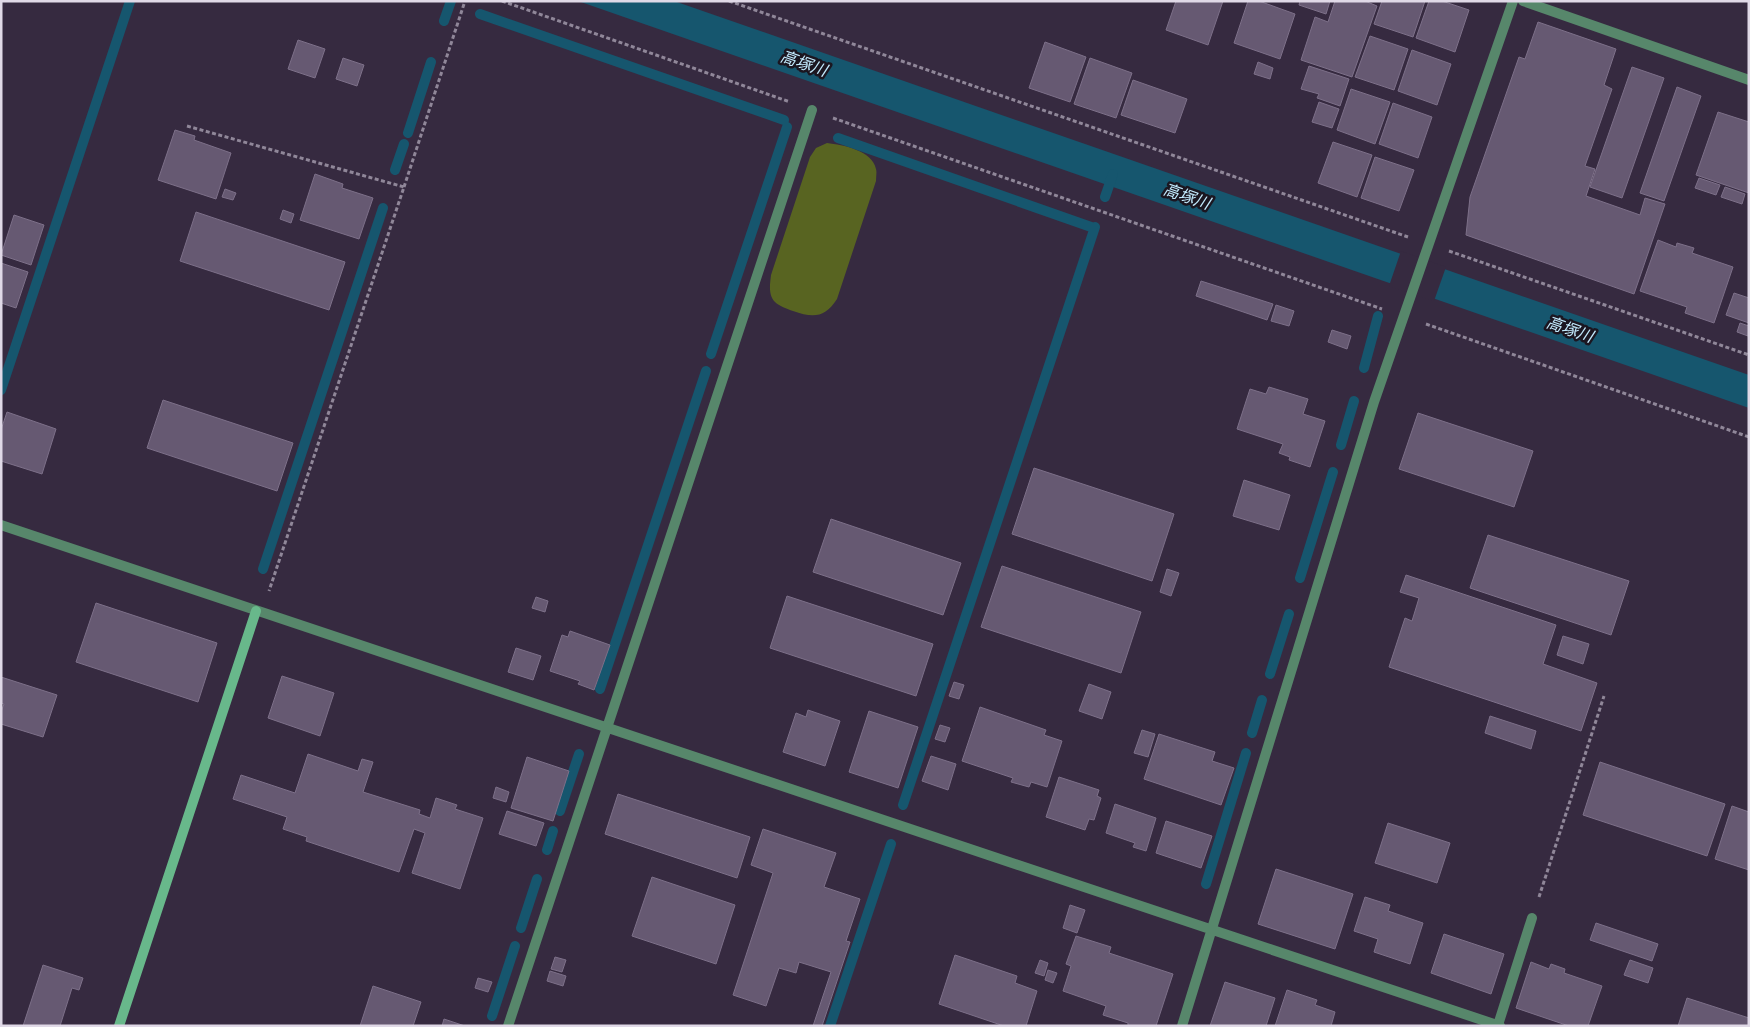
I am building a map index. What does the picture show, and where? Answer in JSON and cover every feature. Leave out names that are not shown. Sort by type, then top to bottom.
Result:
[{"type":"street","points":[[1182,1026],[1374,402],[1513,1]]},
{"type":"street","points":[[1523,1],[1749,80]]},
{"type":"street","points":[[508,1026],[812,110]]},
{"type":"street","points":[[1,525],[1496,1025],[1532,918]]},
{"type":"street","points":[[119,1026],[259,612]]},
{"type":"path","points":[[259,612],[465,1]]},
{"type":"path","points":[[502,1],[1403,317],[1749,436]]},
{"type":"path","points":[[729,1],[1428,246],[1749,355]]},
{"type":"path","points":[[186,126],[404,186]]},
{"type":"path","points":[[1532,918],[1604,696]]},
{"type":"green space","points":[[827,143],[856,150],[869,157],[876,169],[876,181],[837,299],[823,313],[807,315],[775,302],[770,293],[771,275],[810,157],[816,148]]},
{"type":"water","name":"高塚川","points":[[578,1],[674,1],[1749,375],[1749,408]]},
{"type":"pier","points":[[1401,251],[1446,267],[1434,301],[1389,286]]},
{"type":"building","points":[[1176,1],[1223,1],[1208,45],[1166,30]]},
{"type":"building","points":[[1248,1],[1259,1],[1295,14],[1280,59],[1234,43]]},
{"type":"building","points":[[1300,1],[1330,1],[1326,14],[1299,5]]},
{"type":"building","points":[[1335,1],[1365,1],[1377,6],[1352,77],[1301,60],[1315,17],[1328,22]]},
{"type":"building","points":[[1382,1],[1425,1],[1413,37],[1374,24]]},
{"type":"building","points":[[1429,1],[1442,1],[1469,10],[1455,52],[1416,38]]},
{"type":"building","points":[[1538,22],[1616,49],[1604,85],[1612,89],[1585,166],[1595,169],[1586,196],[1640,215],[1645,198],[1665,204],[1634,294],[1466,235],[1470,197],[1519,57],[1525,59]]},
{"type":"building","points":[[1370,36],[1408,49],[1394,90],[1355,77]]},
{"type":"building","points":[[298,40],[325,49],[315,78],[288,69]]},
{"type":"building","points":[[1045,42],[1086,57],[1070,102],[1029,88]]},
{"type":"building","points":[[1412,50],[1451,64],[1437,105],[1398,91]]},
{"type":"building","points":[[343,58],[364,65],[357,86],[336,79]]},
{"type":"building","points":[[1090,58],[1132,73],[1116,118],[1074,104]]},
{"type":"building","points":[[1258,62],[1273,68],[1270,79],[1254,74]]},
{"type":"building","points":[[1309,66],[1349,79],[1340,106],[1317,98],[1319,94],[1301,89]]},
{"type":"building","points":[[1632,67],[1664,78],[1622,198],[1590,187]]},
{"type":"building","points":[[1133,80],[1187,99],[1175,133],[1121,115]]},
{"type":"building","points":[[1677,87],[1701,96],[1664,201],[1640,193]]},
{"type":"building","points":[[1351,89],[1390,102],[1375,144],[1337,130]]},
{"type":"building","points":[[1319,102],[1339,109],[1332,128],[1312,122]]},
{"type":"building","points":[[1393,103],[1432,117],[1418,158],[1379,144]]},
{"type":"building","points":[[1718,112],[1749,122],[1749,193],[1696,175]]},
{"type":"building","points":[[175,130],[195,136],[194,140],[231,153],[216,199],[158,180]]},
{"type":"building","points":[[1333,142],[1372,155],[1357,197],[1318,183]]},
{"type":"building","points":[[1375,157],[1414,170],[1399,211],[1361,198]]},
{"type":"building","points":[[315,174],[343,184],[342,188],[373,198],[359,239],[300,220]]},
{"type":"building","points":[[1699,178],[1720,185],[1716,195],[1695,188]]},
{"type":"building","points":[[1725,187],[1745,194],[1742,204],[1721,197]]},
{"type":"building","points":[[225,189],[236,193],[233,200],[222,197]]},
{"type":"building","points":[[283,210],[294,214],[291,223],[280,219]]},
{"type":"building","points":[[196,212],[345,262],[329,310],[180,261]]},
{"type":"building","points":[[14,215],[44,225],[31,265],[1,255]]},
{"type":"building","points":[[1658,240],[1676,247],[1677,243],[1694,248],[1692,253],[1733,267],[1714,323],[1685,313],[1687,307],[1640,291]]},
{"type":"building","points":[[1,263],[28,272],[16,308],[1,303]]},
{"type":"building","points":[[1201,281],[1273,304],[1267,320],[1196,296]]},
{"type":"building","points":[[1734,293],[1749,298],[1749,323],[1726,315]]},
{"type":"building","points":[[1276,305],[1294,311],[1289,326],[1271,321]]},
{"type":"building","points":[[1740,323],[1749,326],[1748,336],[1737,332]]},
{"type":"building","points":[[1332,330],[1351,336],[1347,349],[1328,342]]},
{"type":"building","points":[[1269,387],[1308,399],[1303,414],[1325,421],[1310,467],[1289,460],[1290,457],[1279,453],[1283,444],[1237,429],[1250,389],[1266,394]]},
{"type":"building","points":[[163,400],[293,443],[277,491],[147,448]]},
{"type":"building","points":[[7,412],[56,429],[42,474],[1,461],[1,430]]},
{"type":"building","points":[[1418,413],[1533,451],[1514,507],[1399,469]]},
{"type":"building","points":[[1034,468],[1174,514],[1152,581],[1012,534]]},
{"type":"building","points":[[1244,480],[1290,495],[1279,530],[1233,516]]},
{"type":"building","points":[[831,519],[961,563],[943,615],[813,572]]},
{"type":"building","points":[[1488,535],[1629,581],[1611,635],[1470,588]]},
{"type":"building","points":[[1002,566],[1141,612],[1121,673],[981,627]]},
{"type":"building","points":[[1167,569],[1179,573],[1171,596],[1160,592]]},
{"type":"building","points":[[1406,575],[1556,625],[1543,664],[1597,683],[1581,731],[1389,667],[1405,618],[1412,621],[1419,598],[1400,592]]},
{"type":"building","points":[[787,596],[933,644],[916,696],[770,648]]},
{"type":"building","points":[[536,597],[548,601],[545,612],[532,608]]},
{"type":"building","points":[[96,603],[217,643],[198,702],[76,662]]},
{"type":"building","points":[[570,631],[610,645],[594,690],[578,684],[580,681],[550,671],[562,635],[568,637]]},
{"type":"building","points":[[1563,636],[1589,644],[1583,664],[1557,655]]},
{"type":"building","points":[[516,648],[541,656],[533,680],[508,672]]},
{"type":"building","points":[[282,676],[334,693],[320,736],[268,718]]},
{"type":"building","points":[[1,677],[57,695],[43,737],[1,724],[1,712],[4,704],[1,703]]},
{"type":"building","points":[[954,682],[964,685],[959,699],[949,696]]},
{"type":"building","points":[[1089,684],[1111,692],[1102,719],[1079,711]]},
{"type":"building","points":[[980,707],[1046,730],[1044,735],[1062,741],[1047,787],[1031,782],[1029,787],[1011,782],[1013,778],[962,761]]},
{"type":"building","points":[[808,710],[840,721],[825,766],[783,752],[796,713],[806,717]]},
{"type":"building","points":[[869,711],[918,727],[898,788],[849,772]]},
{"type":"building","points":[[1490,716],[1536,731],[1531,749],[1485,733]]},
{"type":"building","points":[[940,725],[950,728],[945,742],[935,739]]},
{"type":"building","points":[[1142,730],[1155,734],[1148,757],[1134,753]]},
{"type":"building","points":[[1159,734],[1215,752],[1212,761],[1234,768],[1221,805],[1144,779]]},
{"type":"building","points":[[308,754],[358,771],[362,759],[373,762],[363,792],[420,810],[419,814],[430,818],[436,798],[457,805],[455,809],[483,818],[460,889],[412,873],[425,833],[414,829],[399,872],[306,841],[307,837],[283,829],[287,817],[233,799],[241,775],[295,793]]},
{"type":"building","points":[[931,756],[956,764],[948,790],[922,781]]},
{"type":"building","points":[[527,757],[569,771],[553,821],[511,808]]},
{"type":"building","points":[[1600,762],[1725,804],[1707,856],[1583,815]]},
{"type":"building","points":[[1059,777],[1099,790],[1097,796],[1101,798],[1094,820],[1089,819],[1085,830],[1046,817]]},
{"type":"building","points":[[496,787],[509,792],[506,802],[493,798]]},
{"type":"building","points":[[618,794],[750,837],[737,878],[605,834]]},
{"type":"building","points":[[1115,804],[1156,818],[1146,851],[1133,847],[1135,843],[1106,833]]},
{"type":"building","points":[[1732,806],[1749,812],[1749,870],[1715,859]]},
{"type":"building","points":[[507,811],[544,823],[536,846],[499,834]]},
{"type":"building","points":[[1166,821],[1212,836],[1201,868],[1156,853]]},
{"type":"building","points":[[1388,823],[1450,843],[1437,883],[1375,863]]},
{"type":"building","points":[[763,829],[836,853],[824,887],[860,899],[846,941],[850,942],[822,1026],[813,1026],[831,972],[799,962],[796,973],[779,968],[766,1006],[733,995],[773,873],[751,865]]},
{"type":"building","points":[[1276,869],[1353,894],[1335,949],[1258,924]]},
{"type":"building","points":[[652,877],[735,905],[716,964],[632,936]]},
{"type":"building","points":[[1365,897],[1390,905],[1388,911],[1423,923],[1410,964],[1374,952],[1378,939],[1354,931]]},
{"type":"building","points":[[1070,905],[1085,910],[1077,933],[1063,928]]},
{"type":"building","points":[[1596,923],[1658,944],[1652,961],[1590,940]]},
{"type":"building","points":[[1444,934],[1504,954],[1491,994],[1431,973]]},
{"type":"building","points":[[1076,936],[1111,947],[1109,953],[1173,974],[1156,1026],[1128,1026],[1128,1023],[1103,1015],[1106,1006],[1063,991],[1071,966],[1066,964]]},
{"type":"building","points":[[955,955],[1017,976],[1015,983],[1037,991],[1026,1026],[1004,1026],[939,1004]]},
{"type":"building","points":[[555,957],[566,960],[562,972],[551,969]]},
{"type":"building","points":[[1040,960],[1048,963],[1044,976],[1035,973]]},
{"type":"building","points":[[1630,960],[1653,968],[1648,983],[1624,975]]},
{"type":"building","points":[[1531,962],[1549,969],[1551,964],[1565,969],[1564,973],[1602,986],[1588,1026],[1569,1026],[1516,1008]]},
{"type":"building","points":[[43,965],[83,978],[79,990],[72,988],[60,1026],[23,1026]]},
{"type":"building","points":[[1048,970],[1057,973],[1053,983],[1045,980]]},
{"type":"building","points":[[550,971],[566,976],[563,986],[547,981]]},
{"type":"building","points":[[478,978],[492,982],[488,992],[475,988]]},
{"type":"building","points":[[1225,982],[1275,998],[1266,1026],[1210,1026]]},
{"type":"building","points":[[373,986],[421,1002],[413,1026],[360,1026]]},
{"type":"building","points":[[1287,990],[1317,1000],[1315,1005],[1335,1012],[1331,1026],[1275,1026]]},
{"type":"building","points":[[1687,998],[1749,1018],[1749,1026],[1678,1026]]},
{"type":"building","points":[[444,1019],[465,1026],[442,1026]]},
{"type":"waterway","points":[[1,390],[130,1]]},
{"type":"waterway","points":[[444,21],[451,1]]},
{"type":"waterway","points":[[480,14],[784,120]]},
{"type":"waterway","points":[[408,133],[431,62]]},
{"type":"waterway","points":[[711,354],[787,127]]},
{"type":"waterway","points":[[838,138],[1094,228]]},
{"type":"waterway","points":[[395,170],[404,144]]},
{"type":"waterway","points":[[1105,197],[1113,174]]},
{"type":"waterway","points":[[263,569],[383,208]]},
{"type":"waterway","points":[[903,805],[1095,227]]},
{"type":"waterway","points":[[1364,368],[1378,316]]},
{"type":"waterway","points":[[600,689],[706,371]]},
{"type":"waterway","points":[[1341,445],[1354,401]]},
{"type":"waterway","points":[[1300,578],[1333,472]]},
{"type":"waterway","points":[[1270,674],[1289,614]]},
{"type":"waterway","points":[[1252,733],[1262,700]]},
{"type":"waterway","points":[[1206,884],[1246,753]]},
{"type":"waterway","points":[[560,811],[579,754]]},
{"type":"waterway","points":[[547,850],[553,831]]},
{"type":"waterway","points":[[830,1026],[891,844]]},
{"type":"waterway","points":[[521,928],[537,879]]},
{"type":"waterway","points":[[492,1016],[515,946]]}]
